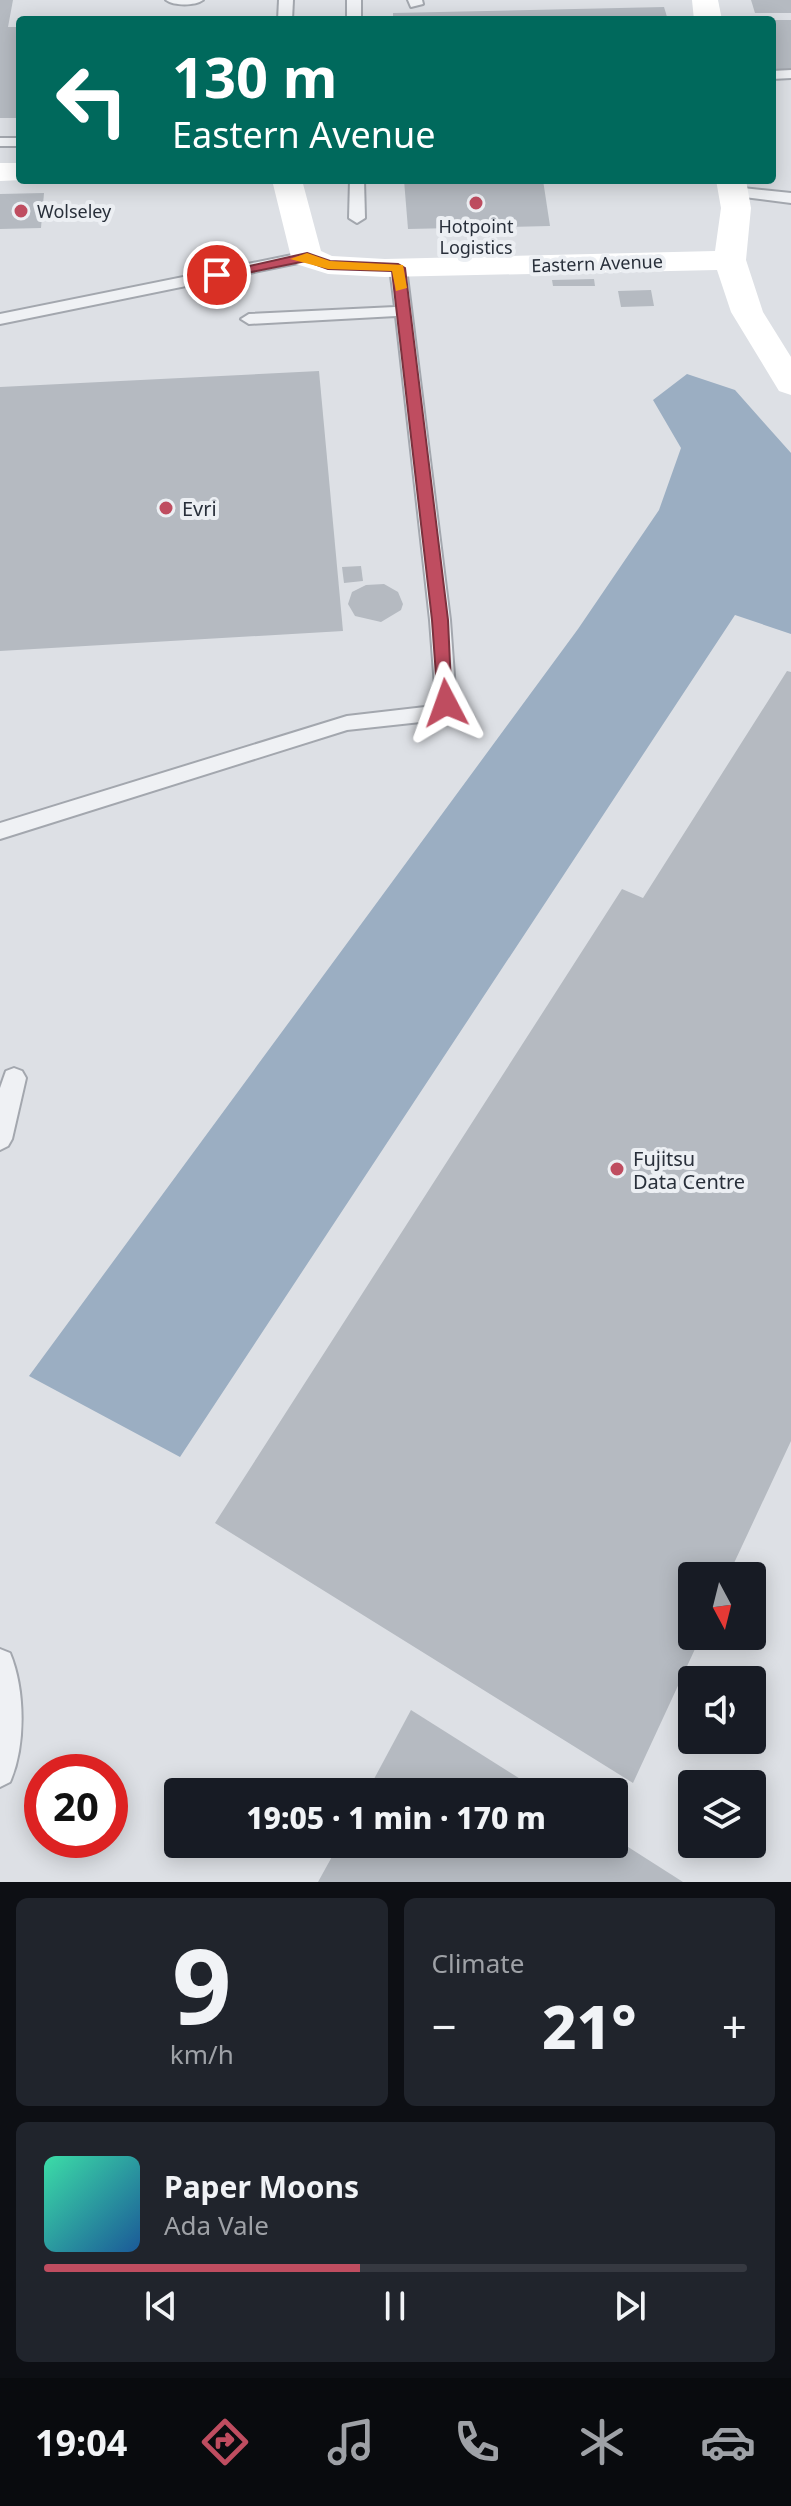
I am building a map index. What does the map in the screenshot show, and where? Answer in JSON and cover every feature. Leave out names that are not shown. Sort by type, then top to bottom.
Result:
[{"type":"street","points":[[289,184],[295,194],[300,240],[307,257]]},
{"type":"street","points":[[732,186],[736,208],[730,260],[747,312],[791,384]]},
{"type":"street","name":"Eastern Avenue","points":[[307,257],[328,265],[398,268],[730,260]]},
{"type":"lane","points":[[173,0],[196,0]]},
{"type":"lane","points":[[357,184],[357,218]]},
{"type":"lane","points":[[732,186],[791,198]]},
{"type":"lane","points":[[0,319],[307,257]]},
{"type":"lane","points":[[0,831],[347,723],[430,714],[446,703],[440,620],[398,268]]},
{"type":"lane","points":[[249,319],[403,311]]},
{"type":"lane","points":[[0,1139],[14,1078]]},
{"type":"lane","points":[[0,1663],[7,1725],[0,1772]]},
{"type":"water","points":[[687,374],[735,390],[791,453],[791,634],[735,615],[180,1457],[29,1376],[578,629],[659,510],[681,448],[653,400]]},
{"type":"building","points":[[0,0],[13,0],[8,27],[16,27],[16,118],[0,118]]},
{"type":"building","points":[[751,0],[791,0],[791,13],[755,13]]},
{"type":"building","points":[[664,7],[667,16],[393,16],[393,13]]},
{"type":"building","points":[[776,20],[791,20],[791,69],[776,69]]},
{"type":"building","name":"Hotpoint Logistics","points":[[404,184],[544,184],[550,226],[408,229]]},
{"type":"building","name":"Wolseley","points":[[44,193],[41,228],[0,229],[0,194]]},
{"type":"building","points":[[594,279],[595,286],[553,286],[552,280]]},
{"type":"building","points":[[651,290],[654,306],[621,307],[618,291]]},
{"type":"building","name":"Evri","points":[[319,371],[343,631],[0,651],[0,387]]},
{"type":"building","points":[[361,566],[363,581],[344,583],[342,567]]},
{"type":"building","points":[[384,584],[398,592],[403,604],[401,610],[381,622],[355,616],[348,604],[352,592],[366,585]]},
{"type":"building","name":"Fujitsu Data Centre","points":[[787,671],[791,672],[791,1441],[735,1562],[678,1562],[678,1650],[695,1650],[687,1666],[678,1666],[678,1686],[633,1783],[215,1523],[622,889],[643,898]]},
{"type":"building","points":[[411,1710],[519,1778],[375,1778]]},
{"type":"building","points":[[628,1847],[683,1882],[318,1882],[331,1858],[628,1858]]},
{"type":"slow traffic","points":[[296,259],[307,257],[328,265],[398,268],[401,288]]},
{"type":"place","name":"Hotpoint Logistics","points":[[476,203]]},
{"type":"place","name":"Wolseley","points":[[21,211]]},
{"type":"place","name":"Evri","points":[[166,508]]},
{"type":"place","name":"Fujitsu Data Centre","points":[[617,1169]]},
{"type":"route","points":[[217,275],[307,257],[328,265],[398,268],[429,551],[440,620],[446,703]]}]
